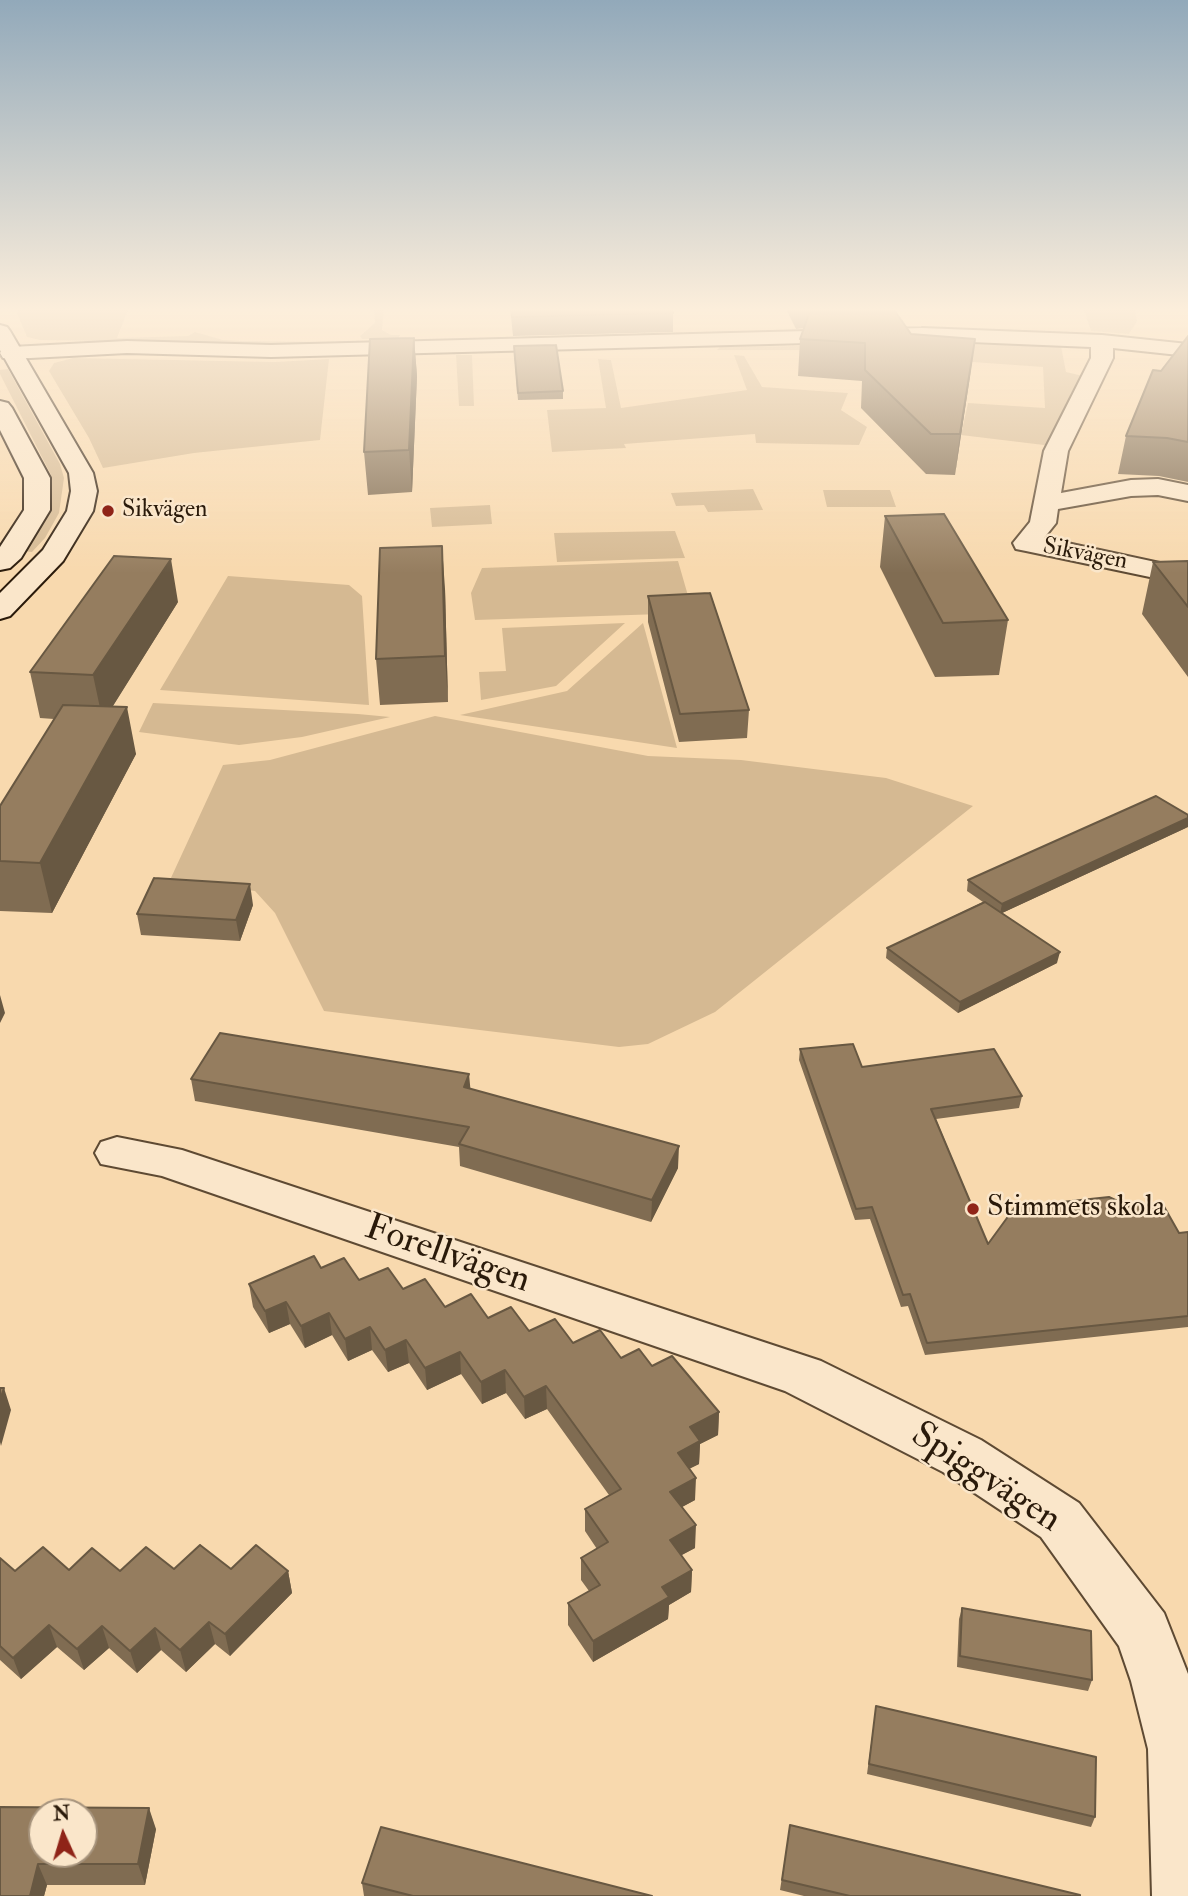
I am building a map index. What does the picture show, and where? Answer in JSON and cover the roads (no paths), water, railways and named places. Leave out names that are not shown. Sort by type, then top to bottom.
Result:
[{"type":"street","points":[[0,610],[53,555],[80,511],[84,491],[81,472],[35,395]]},
{"type":"street","name":"Sikvägen","points":[[1083,395],[1056,451],[1043,523],[1026,543],[1188,577]]},
{"type":"street","points":[[0,408],[37,478],[37,510],[11,552],[0,562]]},
{"type":"street","name":"Sikvägen","points":[[1046,505],[1131,488],[1158,487],[1188,493]]},
{"type":"street","points":[[0,572],[33,573]]},
{"type":"street","name":"Forellvägen","points":[[117,1153],[166,1161],[774,1366]]},
{"type":"street","name":"Spiggvägen","points":[[774,1366],[803,1376],[962,1456],[1060,1520],[1143,1632],[1161,1681],[1179,1749],[1185,1896]]},
{"type":"place","name":"Sikvägen","points":[[108,511]]},
{"type":"place","name":"Stimmets skola","points":[[973,1209]]}]
